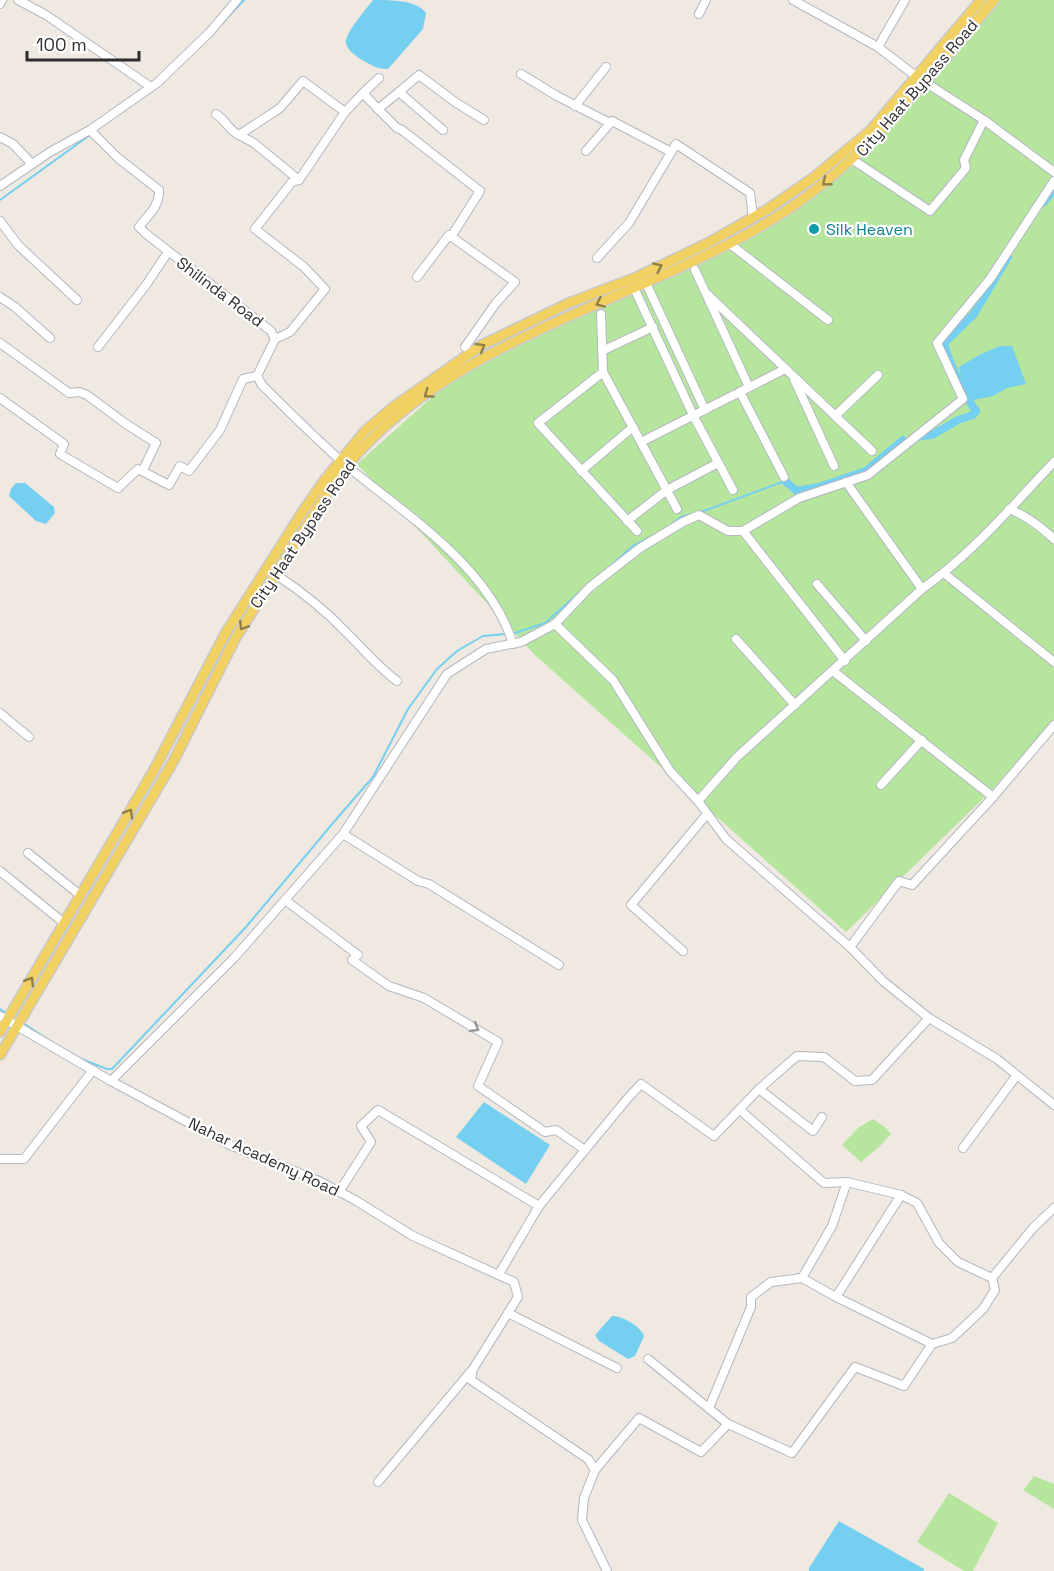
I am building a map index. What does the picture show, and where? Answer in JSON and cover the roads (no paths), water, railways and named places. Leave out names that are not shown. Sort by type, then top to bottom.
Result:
[{"type":"main road","name":"City Haat Bypass Road","points":[[0,1032],[3,1018],[64,923],[154,770],[225,634],[303,511],[344,462],[398,415],[487,355],[713,254],[775,218],[820,187],[853,160],[877,136],[981,0]]},
{"type":"main road","name":"City Haat Bypass Road","points":[[0,1055],[173,762],[235,639],[365,431],[392,408],[482,345],[569,303],[637,277],[688,253],[753,217],[813,178],[871,130],[921,80],[994,0]]},
{"type":"street","points":[[18,0],[46,15],[151,87]]},
{"type":"street","points":[[699,14],[706,0]]},
{"type":"street","points":[[793,0],[878,47],[921,80],[984,120],[1054,172]]},
{"type":"street","points":[[878,47],[906,0]]},
{"type":"street","points":[[0,186],[50,152],[90,130],[151,87],[210,32],[235,1]]},
{"type":"street","points":[[575,106],[606,67]]},
{"type":"street","points":[[521,74],[575,106],[610,123],[612,121],[630,129],[671,152]]},
{"type":"street","points":[[378,109],[419,75],[484,120]]},
{"type":"street","points":[[275,339],[290,332],[325,289],[304,267],[255,229],[292,182],[299,180],[345,112],[379,78]]},
{"type":"street","points":[[239,135],[280,108],[303,81],[345,112]]},
{"type":"street","points":[[399,92],[443,130]]},
{"type":"street","points":[[363,93],[397,128],[480,191],[451,237],[449,236],[417,277]]},
{"type":"street","points":[[216,114],[223,118],[226,126],[254,143],[299,180]]},
{"type":"street","points":[[853,160],[930,211],[966,168],[964,160],[984,120]]},
{"type":"street","points":[[586,151],[610,123]]},
{"type":"street","name":"Shilinda Road","points":[[90,130],[118,158],[159,190],[157,205],[139,227],[271,331],[275,339],[257,376]]},
{"type":"street","points":[[0,136],[13,144],[32,164]]},
{"type":"street","points":[[597,258],[629,223],[676,144],[750,193],[753,217]]},
{"type":"street","points":[[111,1081],[234,958],[343,834],[447,674],[486,649],[513,642],[555,624],[590,588],[631,554],[683,522],[699,516],[728,531],[743,531],[799,498],[868,475],[963,399],[937,343],[990,279],[1054,181]]},
{"type":"street","points":[[0,221],[31,258],[77,300]]},
{"type":"street","points":[[451,237],[515,282],[496,303],[465,347]]},
{"type":"street","points":[[730,244],[828,320]]},
{"type":"street","points":[[98,347],[146,285],[168,252]]},
{"type":"street","points":[[695,270],[749,387]]},
{"type":"street","points":[[646,283],[705,410]]},
{"type":"street","points":[[634,288],[693,416],[733,490]]},
{"type":"street","points":[[706,294],[872,451]]},
{"type":"street","points":[[0,297],[50,338]]},
{"type":"street","points":[[601,314],[603,372],[677,509]]},
{"type":"street","points":[[602,351],[653,327]]},
{"type":"street","points":[[0,343],[69,393],[87,394],[126,424],[156,442],[143,470]]},
{"type":"street","points":[[641,442],[785,369]]},
{"type":"street","points":[[603,372],[538,423],[637,531]]},
{"type":"street","points":[[792,375],[834,466]]},
{"type":"street","points":[[835,416],[878,375]]},
{"type":"street","points":[[0,398],[64,444],[60,454],[118,488],[138,469],[169,485],[180,466],[189,471],[220,430],[243,379],[257,376],[262,385],[344,462],[432,534],[467,570],[489,597],[508,628],[513,642]]},
{"type":"street","points":[[740,392],[784,477]]},
{"type":"street","points":[[581,471],[633,427]]},
{"type":"street","points":[[698,801],[737,757],[922,589],[945,574],[1054,462]]},
{"type":"street","points":[[627,521],[667,490],[718,463]]},
{"type":"street","points":[[846,482],[922,589]]},
{"type":"street","points":[[1009,509],[1023,514],[1030,522],[1054,539]]},
{"type":"street","points":[[743,531],[845,661]]},
{"type":"street","points":[[275,574],[321,609],[397,681]]},
{"type":"street","points":[[945,574],[1054,662]]},
{"type":"street","points":[[817,584],[866,641]]},
{"type":"street","points":[[555,624],[612,680],[670,771],[698,801],[726,839],[850,947],[883,981],[929,1017],[997,1059],[1054,1106]]},
{"type":"street","points":[[736,639],[795,705]]},
{"type":"street","points":[[833,671],[993,797]]},
{"type":"street","points":[[0,713],[29,737]]},
{"type":"street","points":[[850,947],[899,881],[912,885],[993,797],[1054,725]]},
{"type":"street","points":[[881,785],[922,741]]},
{"type":"street","points":[[683,951],[632,905],[707,814]]},
{"type":"street","points":[[343,834],[559,964]]},
{"type":"street","points":[[28,853],[80,895]]},
{"type":"street","points":[[0,871],[64,923]]},
{"type":"street","points":[[285,900],[358,955],[352,960],[368,972],[389,986],[424,999],[498,1042],[478,1086],[545,1132],[556,1130],[585,1150]]},
{"type":"street","points":[[378,1482],[473,1369],[518,1297],[514,1282],[499,1274],[540,1206],[641,1084],[714,1137],[759,1089],[797,1056],[824,1057],[855,1081],[872,1080],[929,1017]]},
{"type":"street","name":"Nahar Academy Road","points":[[3,1018],[111,1081],[230,1144],[319,1181],[413,1236],[499,1274]]},
{"type":"street","points":[[0,1158],[24,1159],[93,1070]]},
{"type":"street","points":[[963,1148],[1017,1076]]},
{"type":"street","points":[[759,1089],[813,1131],[822,1117]]},
{"type":"street","points":[[339,1192],[371,1142],[361,1126],[378,1110],[540,1206]]},
{"type":"street","points":[[740,1110],[824,1183],[847,1182],[901,1195],[917,1203],[939,1243],[958,1262],[992,1278]]},
{"type":"street","points":[[802,1278],[832,1226],[847,1182]]},
{"type":"street","points":[[836,1297],[901,1195]]},
{"type":"street","points":[[992,1278],[1033,1227],[1054,1208]]},
{"type":"street","points":[[709,1408],[751,1307],[751,1298],[771,1282],[802,1278],[932,1344]]},
{"type":"street","points":[[648,1359],[728,1424],[792,1453],[855,1367],[903,1386],[932,1344],[952,1338],[983,1309],[995,1290],[992,1278]]},
{"type":"street","points":[[508,1313],[617,1368]]},
{"type":"street","points":[[473,1369],[471,1380],[588,1459],[595,1470]]},
{"type":"street","points":[[607,1571],[582,1521],[584,1498],[595,1470],[639,1418],[700,1452],[728,1424]]},
{"type":"water","points":[[373,0],[410,3],[417,5],[426,13],[423,29],[388,69],[377,68],[362,60],[350,50],[346,43],[352,28]]},
{"type":"water","points":[[1000,346],[1012,346],[1026,384],[1007,388],[993,396],[973,400],[964,389],[959,367]]},
{"type":"water","points":[[16,483],[25,483],[54,507],[55,513],[46,524],[36,521],[9,496]]},
{"type":"water","points":[[484,1102],[550,1145],[526,1184],[456,1137]]},
{"type":"water","points":[[612,1316],[631,1322],[642,1332],[644,1336],[635,1356],[628,1359],[599,1341],[595,1335]]},
{"type":"water","points":[[839,1521],[924,1569],[924,1571],[809,1571]]},
{"type":"waterway","points":[[212,34],[244,0]]},
{"type":"waterway","points":[[0,200],[90,135]]},
{"type":"waterway","points":[[1044,202],[1054,189]]},
{"type":"waterway","points":[[915,437],[932,435],[958,420],[973,415],[976,411],[957,378],[944,343],[974,314],[1008,257]]},
{"type":"waterway","points":[[785,481],[797,491],[819,487],[866,471],[903,440]]},
{"type":"waterway","points":[[701,512],[785,481]]},
{"type":"waterway","points":[[668,527],[681,517],[692,514]]},
{"type":"waterway","points":[[607,569],[633,546],[664,530]]},
{"type":"waterway","points":[[512,634],[545,623],[580,592]]},
{"type":"waterway","points":[[79,1058],[112,1069],[246,927],[373,777],[408,709],[437,669],[457,651],[483,636],[506,634]]},
{"type":"waterway","points":[[0,1009],[8,1014]]},
{"type":"waterway","points":[[23,1023],[53,1043]]},
{"type":"place","name":"Silk Heaven","points":[[814,229]]}]
